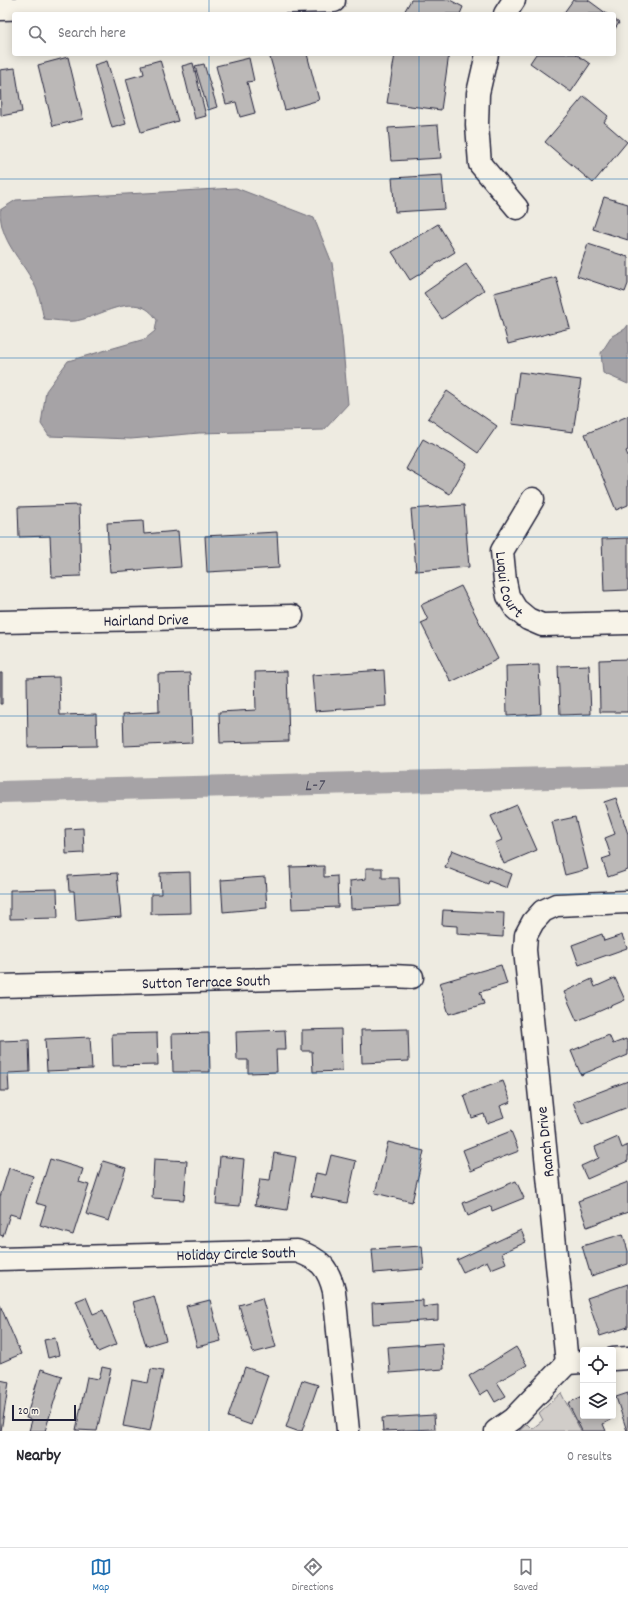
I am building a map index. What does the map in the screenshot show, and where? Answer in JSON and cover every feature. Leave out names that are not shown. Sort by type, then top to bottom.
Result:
[{"type":"street","points":[[506,12],[514,0]]},
{"type":"street","points":[[0,9],[334,1]]},
{"type":"street","points":[[487,56],[478,93],[477,125],[480,164],[517,208]]},
{"type":"street","name":"Luqui Court","points":[[533,499],[502,551],[504,581],[508,596],[516,609],[528,619],[542,625],[628,623]]},
{"type":"street","name":"Hairland Drive","points":[[0,622],[292,616]]},
{"type":"street","name":"Ranch Drive","points":[[575,1362],[525,950],[526,935],[533,922],[544,911],[556,905],[628,902]]},
{"type":"street","name":"Sutton Terrace South","points":[[0,986],[392,976],[412,977]]},
{"type":"street","name":"Holiday Circle South","points":[[0,1259],[297,1251],[311,1256],[323,1264],[330,1277],[334,1291],[348,1431]]},
{"type":"street","points":[[616,1359],[628,1358]]},
{"type":"street","points":[[496,1431],[513,1419],[535,1394],[575,1362]]},
{"type":"shaded area","points":[[236,188],[314,218],[332,263],[342,337],[348,404],[324,430],[199,433],[131,439],[49,436],[41,424],[46,391],[68,361],[145,339],[155,331],[157,320],[149,311],[140,306],[129,305],[75,321],[44,319],[36,288],[7,241],[3,231],[0,210],[16,200]]},
{"type":"shaded area","points":[[628,325],[628,384],[603,373],[601,353],[612,336],[625,329]]},
{"type":"shaded area","points":[[561,1393],[581,1431],[519,1431],[527,1424],[532,1429],[543,1420],[539,1413]]},
{"type":"building","points":[[411,0],[450,0],[463,7],[461,12],[404,12]]},
{"type":"building","points":[[573,0],[588,0],[604,12],[564,12]]},
{"type":"building","points":[[270,56],[308,56],[319,100],[285,110]]},
{"type":"building","points":[[395,56],[449,56],[441,110],[387,103]]},
{"type":"building","points":[[535,56],[579,56],[590,64],[571,92],[530,63]]},
{"type":"building","points":[[68,57],[83,119],[53,126],[38,65]]},
{"type":"building","points":[[249,58],[254,81],[247,82],[255,113],[240,117],[236,102],[226,104],[216,66]]},
{"type":"building","points":[[160,60],[178,121],[141,132],[126,79],[144,74],[142,65]]},
{"type":"building","points":[[107,61],[126,124],[112,128],[94,65]]},
{"type":"building","points":[[193,63],[206,116],[195,119],[182,66]]},
{"type":"building","points":[[204,64],[217,107],[208,110],[195,66]]},
{"type":"building","points":[[15,68],[22,112],[1,116],[0,70]]},
{"type":"building","points":[[584,96],[608,116],[604,122],[627,142],[593,183],[545,142]]},
{"type":"building","points":[[438,125],[441,158],[391,161],[388,128]]},
{"type":"building","points":[[442,175],[445,209],[395,212],[392,178]]},
{"type":"building","points":[[604,197],[628,204],[628,240],[593,229]]},
{"type":"building","points":[[438,224],[455,252],[410,280],[392,252]]},
{"type":"building","points":[[588,244],[628,257],[628,284],[625,292],[577,276]]},
{"type":"building","points":[[466,264],[484,290],[442,319],[424,293]]},
{"type":"building","points":[[556,277],[570,328],[508,344],[494,293]]},
{"type":"building","points":[[519,372],[581,380],[573,432],[512,424]]},
{"type":"building","points":[[447,391],[497,426],[478,453],[428,418]]},
{"type":"building","points":[[628,416],[628,450],[626,451],[628,456],[628,505],[616,510],[585,434]]},
{"type":"building","points":[[423,439],[467,464],[450,494],[406,469]]},
{"type":"building","points":[[79,505],[81,576],[52,577],[50,536],[19,537],[18,507]]},
{"type":"building","points":[[464,505],[469,567],[416,571],[411,509]]},
{"type":"building","points":[[143,521],[144,534],[178,531],[181,567],[110,572],[107,523]]},
{"type":"building","points":[[277,532],[279,568],[207,572],[205,536]]},
{"type":"building","points":[[628,538],[628,590],[604,591],[602,539]]},
{"type":"building","points":[[461,586],[498,659],[451,682],[421,623],[428,620],[421,605]]},
{"type":"building","points":[[628,659],[628,712],[600,712],[599,660]]},
{"type":"building","points":[[539,665],[541,714],[507,716],[506,666]]},
{"type":"building","points":[[589,665],[591,714],[560,715],[558,666]]},
{"type":"building","points":[[384,670],[386,706],[315,711],[312,675]]},
{"type":"building","points":[[287,671],[289,741],[220,743],[219,712],[256,710],[255,672]]},
{"type":"building","points":[[0,673],[2,673],[2,704],[0,704]]},
{"type":"building","points":[[190,673],[192,743],[124,746],[123,714],[159,712],[158,674]]},
{"type":"building","points":[[59,677],[60,715],[96,714],[97,746],[28,747],[27,678]]},
{"type":"building","points":[[616,798],[628,834],[628,870],[608,877],[602,859],[611,856],[605,838],[615,834],[604,802]]},
{"type":"building","points":[[517,805],[537,850],[504,864],[495,843],[502,840],[491,816]]},
{"type":"building","points":[[575,817],[588,869],[565,875],[552,822]]},
{"type":"building","points":[[83,828],[84,853],[66,854],[65,829]]},
{"type":"building","points":[[452,850],[512,874],[507,888],[489,881],[488,884],[445,867]]},
{"type":"building","points":[[324,866],[324,877],[337,876],[338,907],[292,909],[290,867]]},
{"type":"building","points":[[366,868],[382,868],[382,878],[399,878],[400,906],[351,909],[350,881],[366,879]]},
{"type":"building","points":[[190,872],[191,913],[151,914],[151,894],[161,894],[160,873]]},
{"type":"building","points":[[117,873],[121,917],[76,921],[74,891],[69,891],[68,876]]},
{"type":"building","points":[[265,877],[267,908],[223,912],[221,880]]},
{"type":"building","points":[[57,889],[58,918],[10,919],[10,890]]},
{"type":"building","points":[[443,910],[504,913],[503,937],[457,934],[457,926],[442,925]]},
{"type":"building","points":[[602,934],[604,941],[622,935],[627,948],[579,965],[572,945]]},
{"type":"building","points":[[501,965],[507,984],[480,992],[484,1004],[449,1014],[439,983]]},
{"type":"building","points":[[615,978],[625,1000],[577,1021],[564,992],[592,979],[595,987]]},
{"type":"building","points":[[341,1029],[342,1071],[313,1072],[312,1051],[302,1051],[302,1030]]},
{"type":"building","points":[[408,1029],[409,1061],[362,1063],[361,1030]]},
{"type":"building","points":[[285,1030],[286,1050],[276,1050],[277,1072],[248,1073],[248,1060],[237,1060],[236,1032]]},
{"type":"building","points":[[157,1033],[158,1065],[113,1066],[112,1034]]},
{"type":"building","points":[[209,1033],[210,1072],[173,1072],[172,1034]]},
{"type":"building","points":[[609,1035],[613,1044],[626,1039],[628,1043],[628,1055],[581,1075],[571,1051]]},
{"type":"building","points":[[90,1037],[92,1069],[47,1071],[45,1039]]},
{"type":"building","points":[[29,1040],[30,1072],[8,1073],[9,1091],[0,1091],[0,1041]]},
{"type":"building","points":[[503,1081],[511,1102],[500,1106],[504,1117],[487,1123],[484,1114],[472,1118],[464,1095]]},
{"type":"building","points":[[628,1081],[628,1107],[582,1125],[573,1102]]},
{"type":"building","points":[[511,1131],[519,1151],[482,1165],[483,1166],[471,1171],[463,1150]]},
{"type":"building","points":[[618,1137],[622,1148],[628,1145],[628,1161],[587,1179],[581,1166],[599,1158],[595,1147]]},
{"type":"building","points":[[388,1142],[424,1151],[412,1202],[375,1193]]},
{"type":"building","points":[[274,1153],[296,1157],[287,1210],[255,1205],[260,1179],[270,1180]]},
{"type":"building","points":[[331,1155],[356,1161],[347,1203],[311,1196],[316,1173],[326,1175]]},
{"type":"building","points":[[220,1156],[244,1159],[240,1206],[216,1204]]},
{"type":"building","points":[[50,1159],[83,1169],[79,1182],[89,1185],[73,1235],[40,1225],[46,1206],[36,1203]]},
{"type":"building","points":[[154,1159],[187,1161],[184,1200],[152,1198]]},
{"type":"building","points":[[103,1161],[126,1168],[109,1221],[86,1214]]},
{"type":"building","points":[[9,1168],[33,1176],[20,1217],[10,1214],[3,1236],[0,1235],[0,1197]]},
{"type":"building","points":[[516,1181],[524,1198],[492,1211],[491,1206],[468,1216],[463,1203]]},
{"type":"building","points":[[628,1182],[628,1212],[587,1227],[578,1201]]},
{"type":"building","points":[[521,1230],[526,1242],[502,1253],[506,1263],[491,1269],[487,1261],[463,1272],[457,1260]]},
{"type":"building","points":[[623,1234],[628,1251],[628,1264],[591,1276],[582,1246]]},
{"type":"building","points":[[422,1246],[424,1269],[374,1273],[372,1249]]},
{"type":"building","points":[[628,1284],[628,1327],[600,1336],[587,1298]]},
{"type":"building","points":[[154,1296],[166,1340],[146,1346],[133,1302]]},
{"type":"building","points":[[86,1297],[93,1314],[103,1310],[117,1344],[98,1352],[76,1301]]},
{"type":"building","points":[[262,1298],[276,1347],[253,1353],[239,1305]]},
{"type":"building","points":[[210,1300],[221,1341],[197,1347],[186,1306]]},
{"type":"building","points":[[423,1300],[423,1307],[438,1305],[438,1320],[373,1324],[372,1303]]},
{"type":"building","points":[[0,1305],[21,1354],[0,1363]]},
{"type":"building","points":[[55,1338],[59,1355],[48,1358],[44,1340]]},
{"type":"building","points":[[442,1343],[444,1369],[390,1373],[388,1347]]},
{"type":"building","points":[[516,1347],[527,1365],[497,1382],[506,1396],[495,1402],[488,1390],[480,1395],[469,1376]]},
{"type":"building","points":[[102,1367],[111,1369],[97,1431],[76,1430],[87,1377],[99,1379]]},
{"type":"building","points":[[245,1367],[268,1375],[251,1425],[228,1417]]},
{"type":"building","points":[[41,1369],[62,1376],[45,1431],[29,1431],[32,1420],[26,1418]]},
{"type":"building","points":[[151,1369],[163,1371],[150,1431],[123,1426],[132,1380],[148,1383]]},
{"type":"building","points":[[0,1380],[9,1382],[1,1431],[0,1431]]},
{"type":"building","points":[[302,1380],[318,1385],[302,1431],[297,1431],[286,1427]]},
{"type":"building","points":[[628,1393],[628,1431],[627,1431],[616,1397]]},
{"type":"building","points":[[580,1397],[580,1419],[610,1419],[603,1424],[606,1431],[582,1431],[568,1403]]},
{"type":"building","points":[[434,1415],[435,1429],[383,1431],[382,1418]]},
{"type":"waterway","name":"L-7","points":[[0,792],[628,776]]}]
